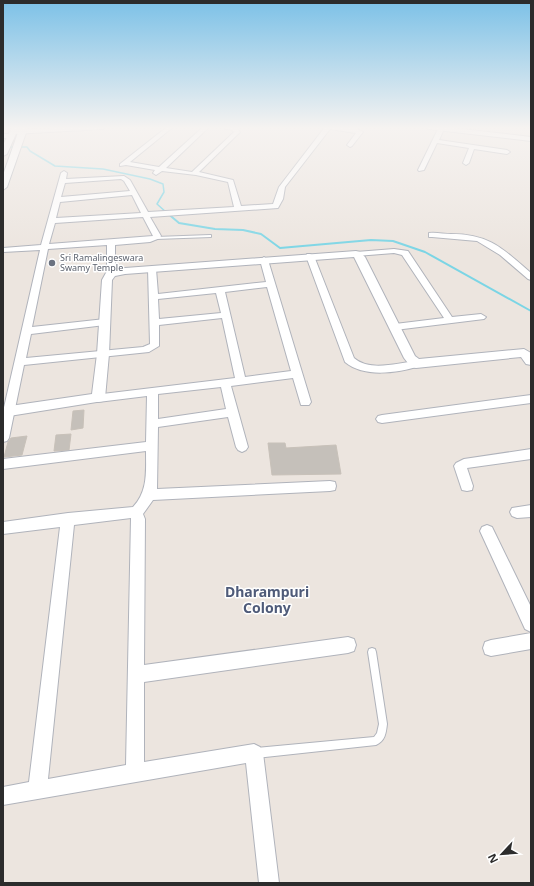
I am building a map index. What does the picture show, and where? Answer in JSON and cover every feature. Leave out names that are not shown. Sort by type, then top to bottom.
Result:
[{"type":"street","points":[[148,168],[186,174],[195,173],[228,180],[232,183],[238,208]]},
{"type":"street","points":[[195,173],[200,168]]},
{"type":"street","points":[[51,220],[275,206],[279,199],[282,187],[296,168]]},
{"type":"street","points":[[154,175],[160,170]]},
{"type":"street","points":[[3,186],[6,173]]},
{"type":"street","points":[[3,438],[6,412],[20,362],[44,246],[64,173]]},
{"type":"street","points":[[3,250],[44,246],[111,243],[156,238],[156,233],[127,180],[122,177],[62,181]]},
{"type":"street","points":[[57,200],[134,194]]},
{"type":"street","points":[[432,235],[472,237],[483,240],[531,277]]},
{"type":"street","points":[[98,398],[103,354],[107,280],[111,273],[111,243]]},
{"type":"street","points":[[111,273],[310,256],[394,251],[405,253],[450,321]]},
{"type":"street","points":[[356,254],[360,257],[410,358],[416,364]]},
{"type":"street","points":[[310,256],[349,360],[354,366],[370,369],[529,355]]},
{"type":"street","points":[[264,260],[305,402]]},
{"type":"street","points":[[20,362],[150,348],[155,343],[152,269]]},
{"type":"street","points":[[153,297],[271,284]]},
{"type":"street","points":[[220,290],[241,381]]},
{"type":"street","points":[[155,322],[226,315]]},
{"type":"street","points":[[395,327],[481,318]]},
{"type":"street","points":[[27,331],[105,322]]},
{"type":"street","points":[[6,412],[98,398],[297,374]]},
{"type":"street","points":[[225,383],[242,447]]},
{"type":"street","points":[[3,528],[124,512],[136,513],[145,504],[150,495],[152,484],[153,392]]},
{"type":"street","points":[[382,419],[531,399]]},
{"type":"street","points":[[152,424],[233,412]]},
{"type":"street","points":[[3,464],[152,446]]},
{"type":"street","points":[[467,486],[460,466],[464,464],[531,454]]},
{"type":"street","points":[[150,495],[330,486]]},
{"type":"street","points":[[517,512],[531,511]]},
{"type":"street","points":[[135,773],[138,519],[136,513]]},
{"type":"street","points":[[37,790],[68,519]]},
{"type":"street","points":[[487,532],[531,624]]},
{"type":"street","points":[[491,648],[531,641]]},
{"type":"street","points":[[135,675],[348,645]]},
{"type":"street","points":[[3,796],[254,753],[269,883]]},
{"type":"lane","points":[[156,238],[210,236]]},
{"type":"lane","points":[[254,753],[376,741],[380,735],[383,724],[372,652]]},
{"type":"building","points":[[84,410],[83,428],[71,430],[73,411]]},
{"type":"building","points":[[71,434],[69,450],[54,451],[56,435]]},
{"type":"building","points":[[27,436],[22,455],[4,457],[8,442],[11,438]]},
{"type":"building","points":[[268,443],[285,443],[286,448],[336,445],[341,474],[272,475]]},
{"type":"waterway","points":[[93,168],[103,169],[150,179],[163,184],[164,192],[157,204],[167,213]]},
{"type":"waterway","points":[[166,212],[179,223],[215,229],[243,230],[261,234],[280,248],[371,240],[393,241],[425,252],[531,311]]},
{"type":"place","name":"Sri Ramalingeswara Swamy Temple","points":[[52,263]]},
{"type":"district","name":"Dharampuri Colony","points":[[267,600]]}]
